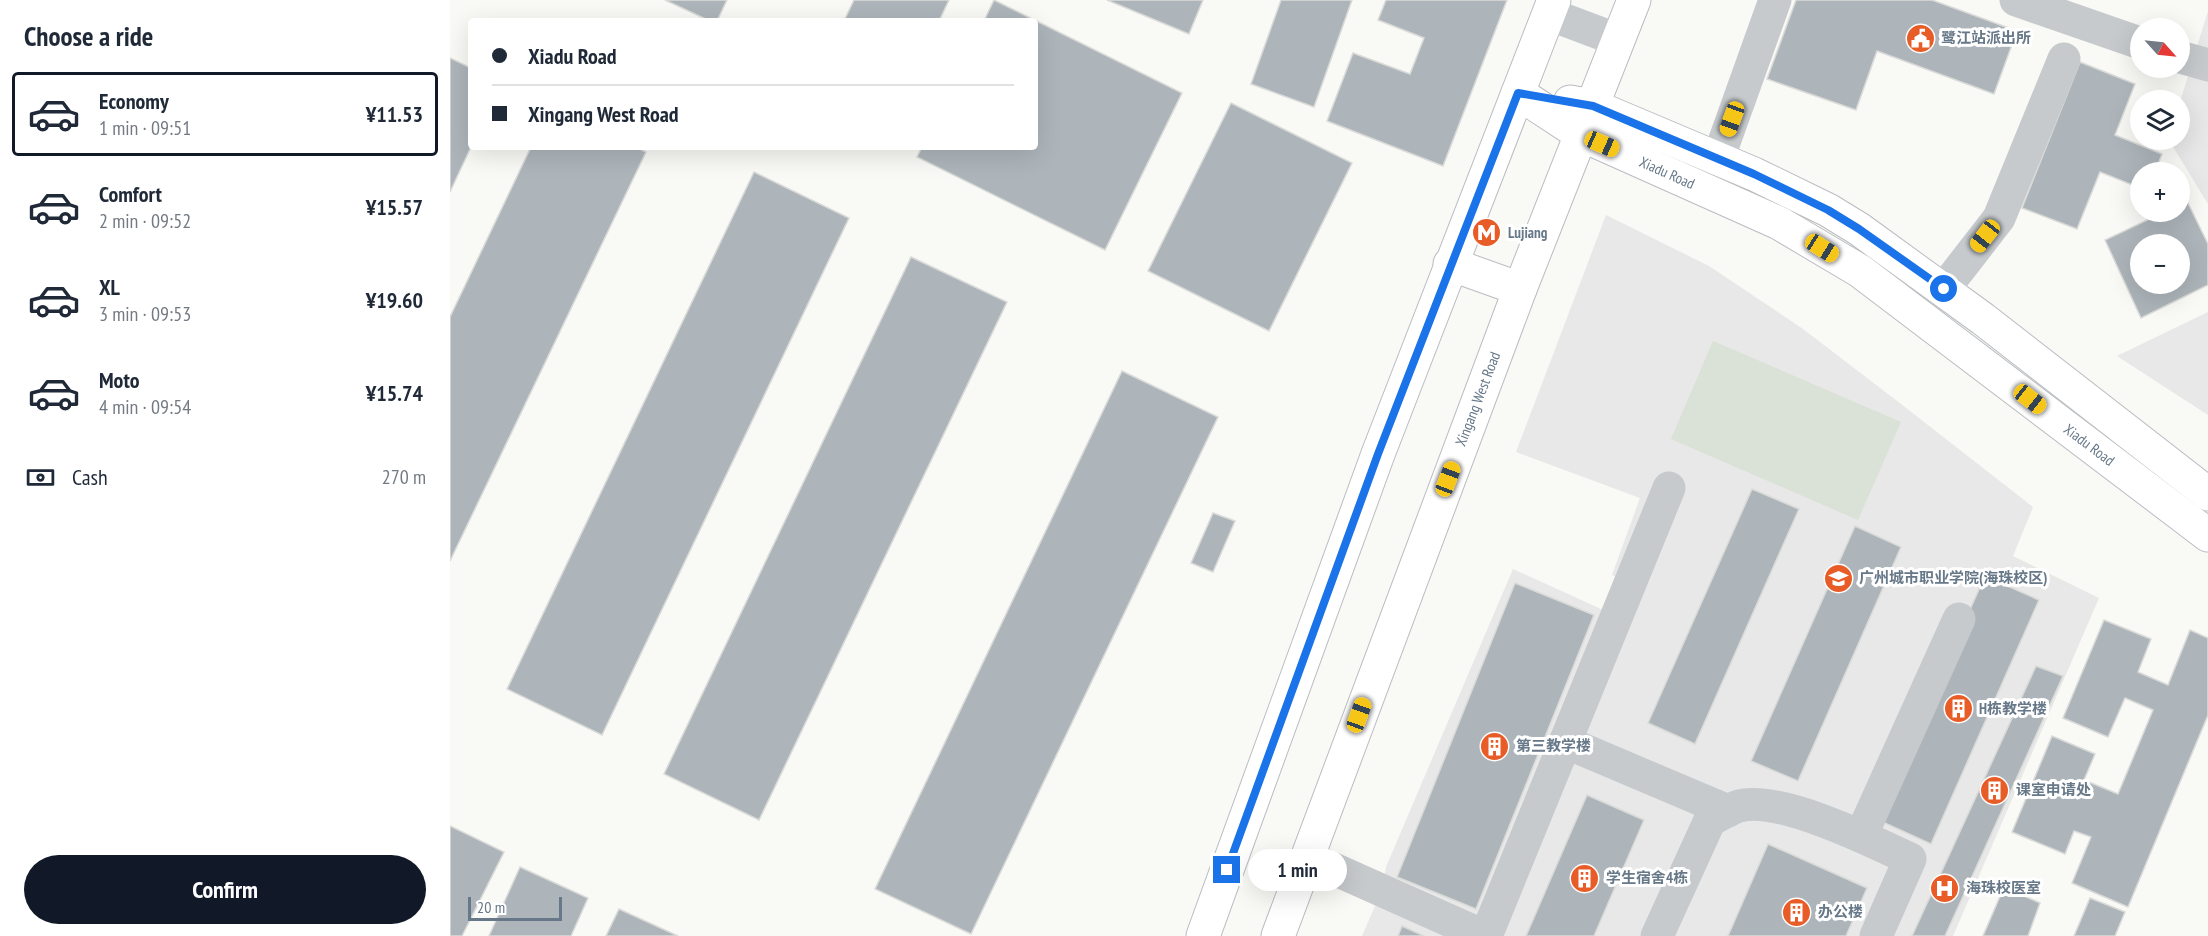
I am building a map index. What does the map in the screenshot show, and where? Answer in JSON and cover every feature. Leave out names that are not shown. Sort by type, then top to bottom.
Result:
[{"type":"main road","name":"Xingang West Road","points":[[1278,936],[1520,289],[1634,0]]},
{"type":"main road","points":[[1203,936],[1378,454],[1551,7]]},
{"type":"main road","name":"Xiadu Road","points":[[1518,93],[1587,121],[1718,159],[1828,210],[1892,251],[1944,289],[2208,494]]},
{"type":"main road","name":"Xiadu Road","points":[[1587,121],[1779,224],[1860,271],[2208,535]]},
{"type":"main road","points":[[1450,264],[1520,289]]},
{"type":"street","points":[[1718,159],[1775,0]]},
{"type":"street","points":[[2016,0],[2079,10],[2130,38]]},
{"type":"street","points":[[1551,7],[1618,40]]},
{"type":"street","points":[[1944,289],[1999,218],[2064,58]]},
{"type":"street","points":[[1307,857],[1485,936],[1669,488]]},
{"type":"street","points":[[1861,836],[1959,618]]},
{"type":"street","points":[[1565,742],[1728,811]]},
{"type":"street","points":[[1657,936],[1710,820],[1741,806],[1786,808],[1861,836],[1910,859],[1876,936]]},
{"type":"shaded area","points":[[2208,11],[2208,204],[2190,174],[2190,162],[2182,162],[2175,150],[2190,150],[2190,90],[2184,90],[2187,78],[2190,78],[2190,70]]},
{"type":"shaded area","name":"广州城市职业学院(海珠校区)","points":[[1606,215],[1709,266],[1803,329],[1901,404],[2033,507],[2013,556],[2099,598],[1953,936],[1362,936],[1382,890],[1386,867],[1513,569],[1612,614],[1626,581],[1612,575],[1640,498],[1516,452]]},
{"type":"shaded area","points":[[2208,312],[2208,415],[2117,356]]},
{"type":"shaded area","points":[[1713,341],[1901,422],[1858,520],[1671,439]]},
{"type":"building","points":[[665,0],[727,0],[718,18],[704,18]]},
{"type":"building","points":[[854,0],[949,0],[940,18],[845,18]]},
{"type":"building","points":[[994,0],[1030,18],[985,18]]},
{"type":"building","points":[[1107,0],[1203,0],[1189,34]]},
{"type":"building","points":[[1281,0],[1352,0],[1314,107],[1251,84]]},
{"type":"building","points":[[1386,0],[1507,0],[1443,166],[1327,121],[1353,53],[1410,74],[1424,38],[1378,20]]},
{"type":"building","points":[[1796,0],[1932,0],[2017,31],[1994,94],[1877,51],[1856,110],[1767,79]]},
{"type":"building","points":[[1038,22],[1182,93],[1105,250],[917,157],[920,150],[1038,150]]},
{"type":"building","points":[[450,58],[468,67],[470,150],[450,192]]},
{"type":"building","points":[[2080,62],[2135,84],[2133,90],[2130,90],[2130,97],[2115,135],[2130,141],[2130,150],[2152,150],[2162,154],[2159,162],[2130,162],[2130,184],[2100,172],[2077,229],[2022,208]]},
{"type":"building","points":[[1231,103],[1352,163],[1269,331],[1148,271]]},
{"type":"building","points":[[530,150],[642,150],[646,152],[450,561],[450,317]]},
{"type":"building","points":[[754,172],[849,218],[602,735],[507,689]]},
{"type":"building","points":[[2190,207],[2208,244],[2208,285],[2190,294],[2190,234],[2130,234],[2130,294],[2190,294],[2141,318],[2105,240],[2143,222],[2190,222]]},
{"type":"building","points":[[911,257],[1007,302],[759,820],[664,774]]},
{"type":"building","points":[[1122,371],[1218,417],[971,934],[875,889]]},
{"type":"building","points":[[1752,489],[1799,509],[1695,744],[1648,723]]},
{"type":"building","points":[[1213,513],[1235,521],[1213,572],[1191,563]]},
{"type":"building","points":[[1855,526],[1901,547],[1798,781],[1751,761]]},
{"type":"building","name":"H栋教学楼","points":[[1985,576],[2039,600],[1931,844],[1876,819]]},
{"type":"building","name":"第三教学楼","points":[[1515,583],[1594,615],[1476,909],[1397,877]]},
{"type":"building","points":[[2104,620],[2151,639],[2138,672],[2168,685],[2190,630],[2208,638],[2208,715],[2128,907],[2072,883],[2091,837],[2074,831],[2065,854],[2012,832],[2052,736],[2095,754],[2084,780],[2118,794],[2153,710],[2125,698],[2108,737],[2063,718]]},
{"type":"building","name":"课室申请处","points":[[2036,666],[2063,676],[1945,936],[1912,936]]},
{"type":"building","name":"学生宿舍4栋","points":[[1587,795],[1644,820],[1594,936],[1526,936]]},
{"type":"building","points":[[450,826],[504,852],[462,936],[450,936]]},
{"type":"building","name":"办公楼","points":[[1768,844],[1867,888],[1846,936],[1728,936]]},
{"type":"building","points":[[520,867],[588,898],[571,936],[489,936]]},
{"type":"building","points":[[2004,887],[2040,903],[2028,936],[1983,936]]},
{"type":"building","points":[[2090,898],[2125,912],[2115,936],[2074,936]]},
{"type":"building","points":[[619,909],[678,936],[606,936]]},
{"type":"building","points":[[1402,926],[1424,936],[1398,936]]},
{"type":"place","name":"鹭江站派出所","points":[[1920,38]]},
{"type":"place","name":"Lujiang","points":[[1487,233]]},
{"type":"place","name":"广州城市职业学院(海珠校区)","points":[[1838,578]]},
{"type":"place","name":"H栋教学楼","points":[[1958,709]]},
{"type":"place","name":"第三教学楼","points":[[1495,746]]},
{"type":"place","name":"课室申请处","points":[[1995,790]]},
{"type":"place","name":"学生宿舍4栋","points":[[1585,878]]},
{"type":"place","name":"海珠校医室","points":[[1945,888]]},
{"type":"place","name":"办公楼","points":[[1797,912]]},
{"type":"route","points":[[1227,870],[1378,454],[1518,93],[1593,106],[1754,174],[1828,210],[1892,251],[1944,289]]}]
